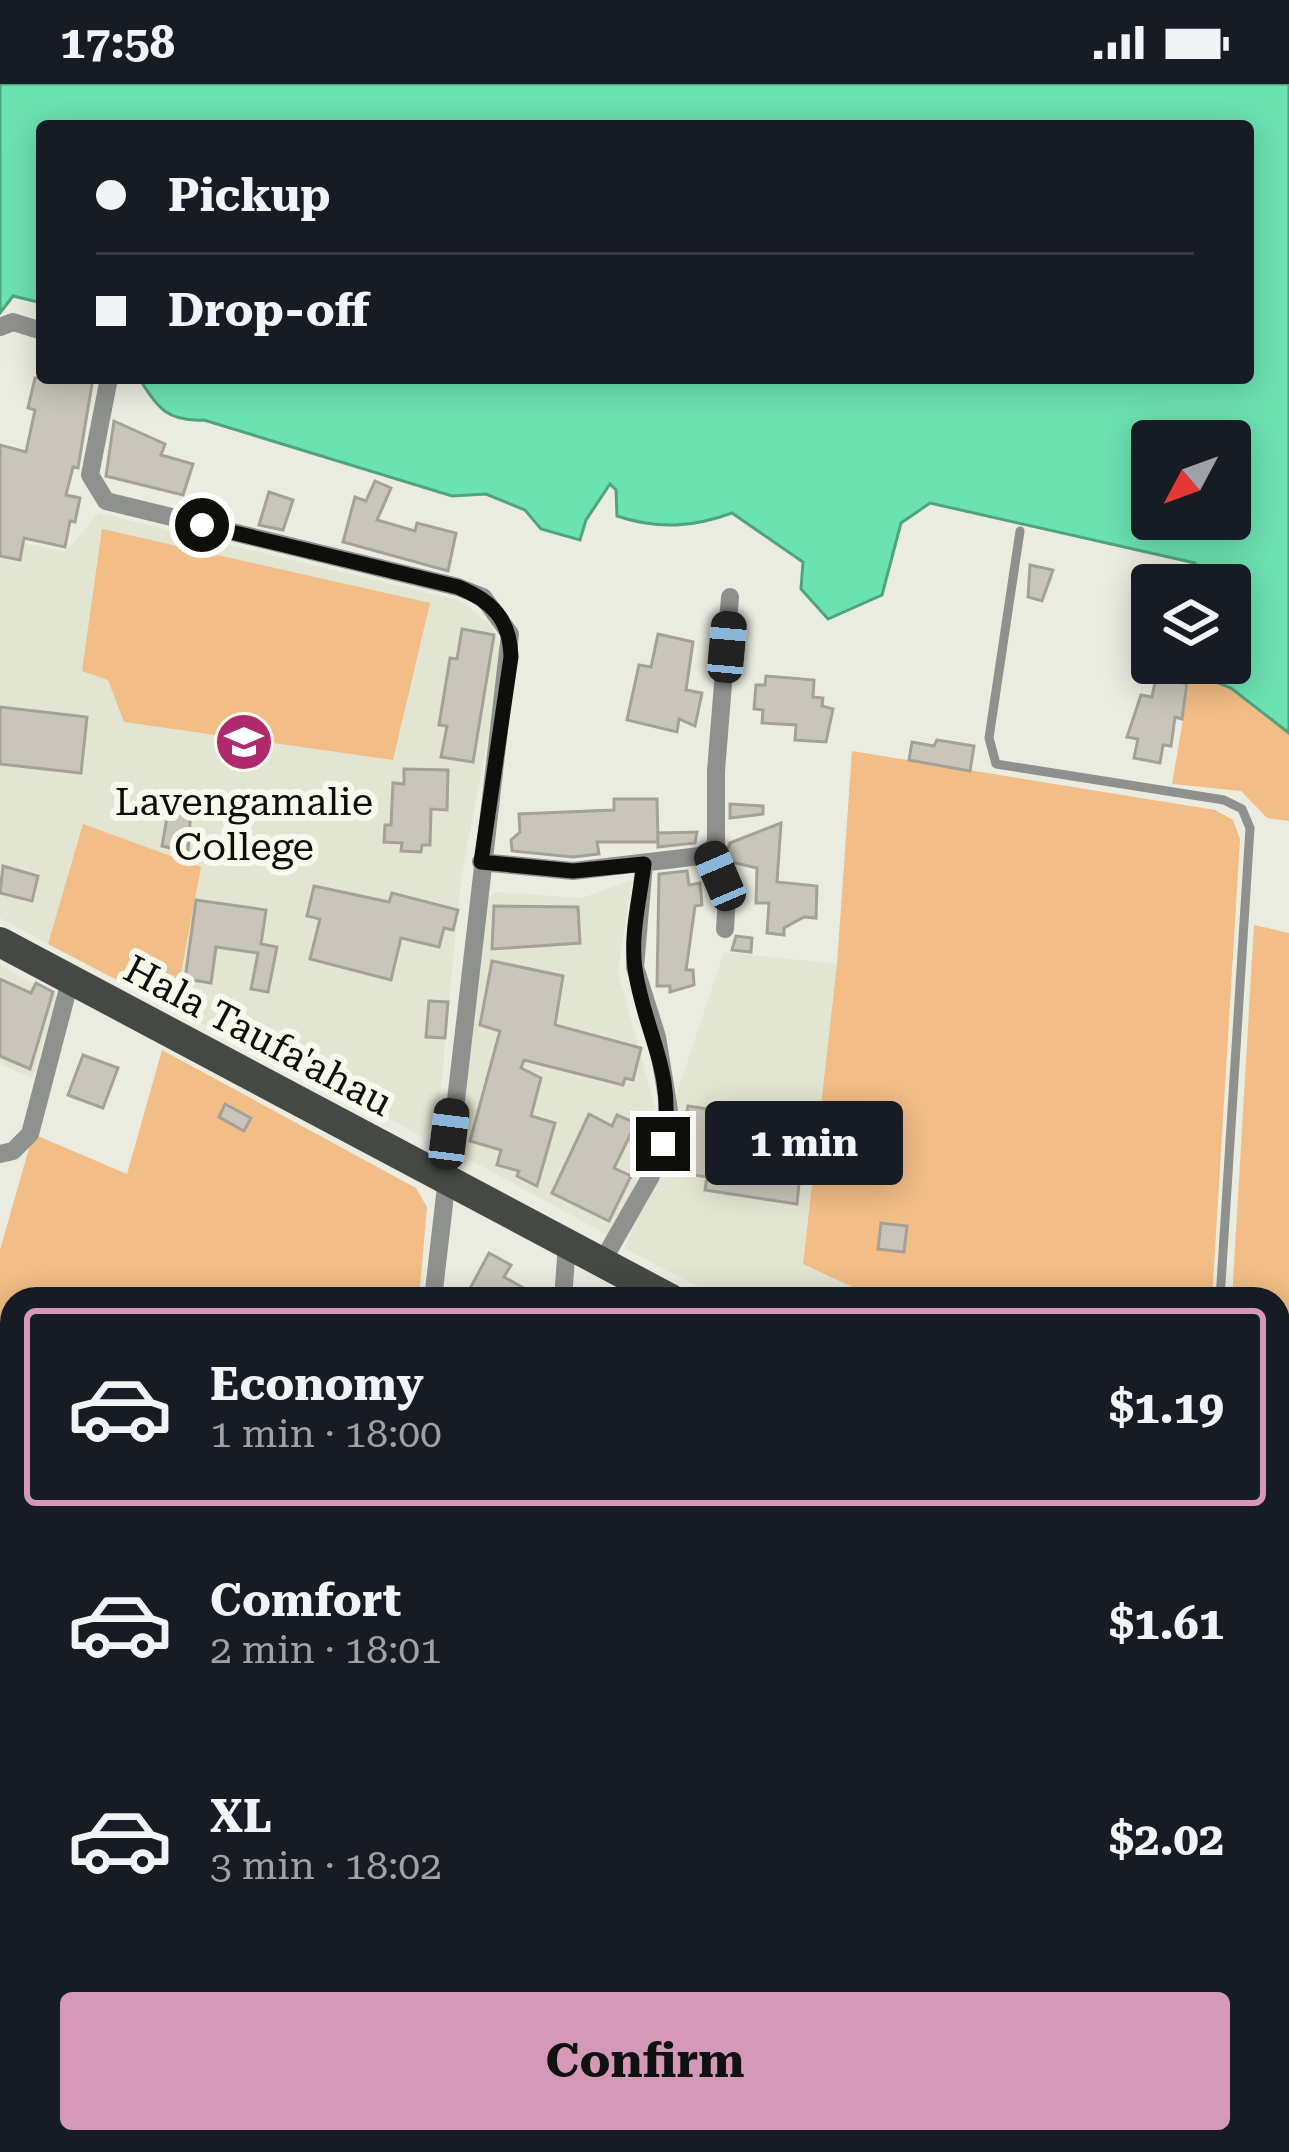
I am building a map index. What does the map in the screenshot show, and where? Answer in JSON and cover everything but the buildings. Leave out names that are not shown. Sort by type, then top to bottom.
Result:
[{"type":"main road","name":"Hala Taufa'ahau","points":[[0,942],[649,1287]]},
{"type":"street","points":[[0,327],[13,322],[36,329]]},
{"type":"street","points":[[108,384],[90,475],[106,501],[458,587],[483,597],[500,614],[510,634],[511,657],[481,862],[434,1287]]},
{"type":"street","points":[[725,929],[727,896],[710,852],[718,836],[716,771],[730,597]]},
{"type":"street","points":[[481,862],[573,871],[710,852]]},
{"type":"street","points":[[602,1262],[651,1175],[669,1110],[657,1037],[635,967],[644,864]]},
{"type":"street","points":[[0,1154],[14,1151],[30,1134],[70,981]]},
{"type":"street","points":[[564,1287],[567,1244]]},
{"type":"lane","points":[[1020,531],[989,738],[996,764],[1224,800],[1242,809],[1250,828],[1221,1287]]},
{"type":"shaded area","points":[[0,84],[1289,84],[1289,733],[1221,684],[1251,684],[1251,564],[1195,564],[930,503],[901,523],[882,595],[828,619],[801,589],[803,562],[732,513],[676,525],[632,520],[617,516],[616,490],[610,484],[586,520],[580,540],[541,529],[525,510],[486,494],[452,496],[204,420],[172,416],[143,384],[1254,384],[1254,120],[36,120],[36,302],[13,296],[0,313]]},
{"type":"shaded area","name":"Lavengamalie College","points":[[99,513],[461,601],[492,626],[503,659],[461,878],[439,1108],[424,1138],[290,1065],[174,1010],[200,867],[84,825],[48,944],[0,918],[0,537],[65,552]]},
{"type":"shaded area","points":[[102,529],[430,603],[393,760],[124,722],[108,680],[82,671]]},
{"type":"shaded area","points":[[1289,677],[1289,821],[1267,818],[1241,791],[1172,784],[1189,684],[1230,688]]},
{"type":"shaded area","points":[[852,751],[1215,810],[1233,820],[1240,839],[1213,1287],[852,1287],[803,1264],[837,964]]},
{"type":"shaded area","points":[[83,824],[201,867],[174,1010],[48,944]]},
{"type":"shaded area","points":[[632,880],[618,972],[655,1107],[634,1186],[610,1236],[453,1151],[480,902],[497,892],[582,898]]},
{"type":"shaded area","points":[[1254,925],[1289,933],[1289,1287],[1233,1287]]},
{"type":"shaded area","points":[[724,952],[837,964],[803,1263],[853,1287],[699,1287],[625,1249]]},
{"type":"shaded area","points":[[0,965],[58,997],[32,1078],[0,1064]]},
{"type":"shaded area","points":[[162,1050],[416,1188],[427,1207],[420,1287],[0,1287],[0,1250],[33,1134],[127,1174]]},
{"type":"place","name":"Lavengamalie College","points":[[244,742]]},
{"type":"route","points":[[202,525],[458,587],[483,597],[500,614],[510,634],[511,657],[481,862],[573,871],[644,864],[635,967],[657,1037],[669,1110],[663,1144]]}]
